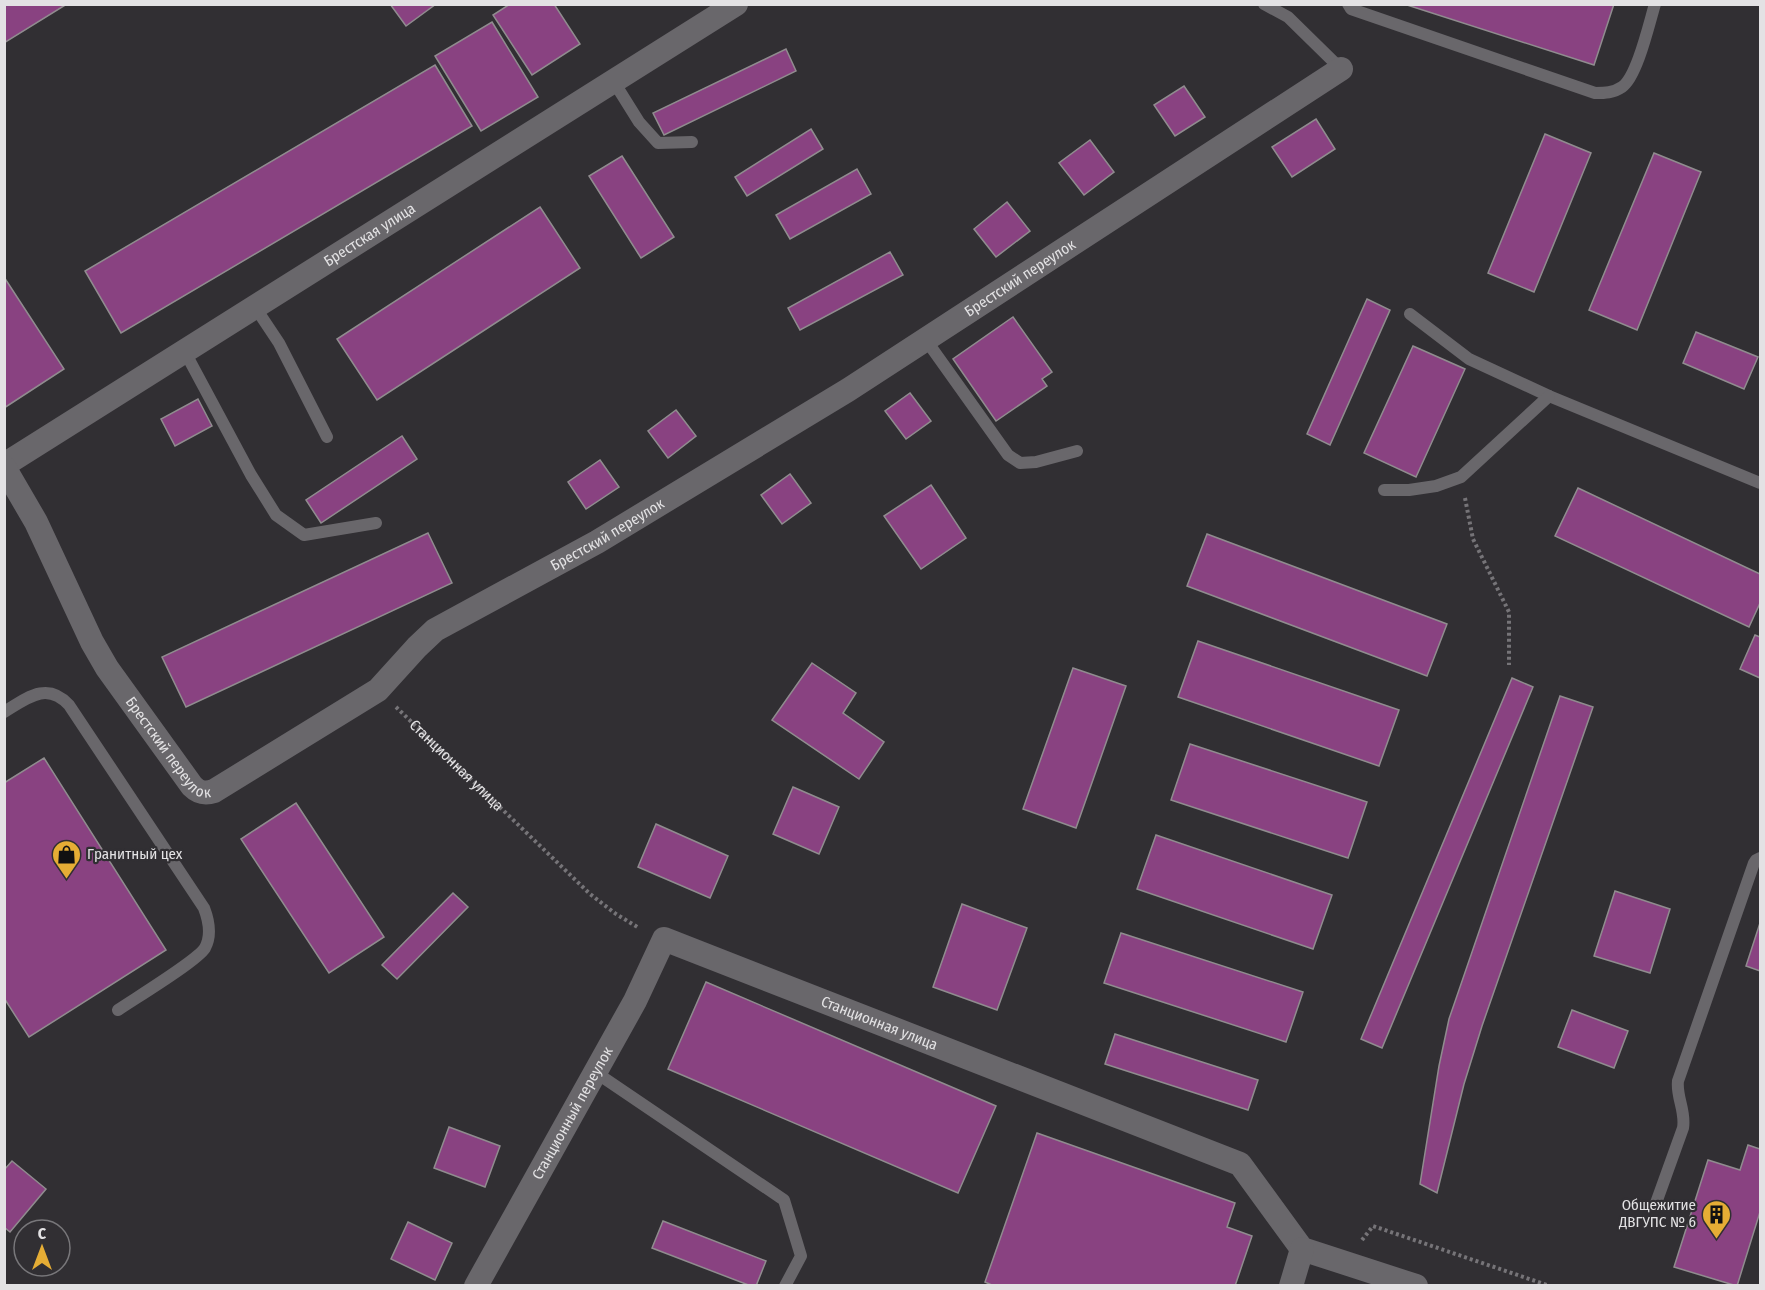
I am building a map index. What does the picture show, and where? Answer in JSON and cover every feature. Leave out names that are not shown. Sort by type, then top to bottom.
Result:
[{"type":"street","name":"Брестская улица","points":[[4,466],[736,4]]},
{"type":"street","name":"Брестский переулок","points":[[4,466],[36,522],[92,642],[107,668],[197,791],[206,794],[378,690],[435,630],[597,542],[848,390],[1341,69]]},
{"type":"street","name":"Станционный переулок","points":[[477,1286],[636,1000],[664,939]]},
{"type":"street","name":"Станционная улица","points":[[664,939],[1240,1164],[1302,1249]]},
{"type":"street","points":[[1291,1286],[1302,1249],[1416,1286]]},
{"type":"lane","points":[[1264,4],[1288,17],[1341,69]]},
{"type":"lane","points":[[1348,4],[1351,9],[1478,53],[1595,93],[1608,94],[1621,88],[1631,79],[1655,4]]},
{"type":"lane","points":[[614,82],[639,122],[658,143],[692,142]]},
{"type":"lane","points":[[255,307],[279,343],[327,437]]},
{"type":"lane","points":[[1410,314],[1469,359],[1549,396],[1761,483]]},
{"type":"lane","points":[[926,340],[1008,455],[1020,463],[1036,462],[1077,451]]},
{"type":"lane","points":[[185,352],[251,475],[276,515],[304,535],[376,523]]},
{"type":"lane","points":[[1384,490],[1409,490],[1436,486],[1461,477],[1549,396]]},
{"type":"lane","points":[[4,712],[38,693],[61,696],[204,908],[208,920],[209,936],[204,949],[192,960],[118,1010]]},
{"type":"lane","points":[[1656,1203],[1685,1119],[1677,1090],[1678,1081],[1754,863],[1761,858]]},
{"type":"lane","points":[[595,1072],[784,1200],[801,1256],[785,1286]]},
{"type":"path","points":[[1461,477],[1473,539],[1509,612],[1509,665]]},
{"type":"path","name":"Станционная улица","points":[[378,690],[590,894],[642,930],[664,939]]},
{"type":"path","points":[[1373,1226],[1550,1286]]},
{"type":"building","points":[[4,4],[67,4],[4,43]]},
{"type":"building","points":[[390,4],[436,4],[406,26]]},
{"type":"building","points":[[510,4],[554,4],[580,44],[532,75],[493,15]]},
{"type":"building","points":[[1404,4],[1614,4],[1594,65]]},
{"type":"building","points":[[492,22],[538,97],[481,131],[435,56]]},
{"type":"building","points":[[786,49],[796,71],[664,135],[653,113]]},
{"type":"building","points":[[435,65],[472,126],[121,333],[85,271]]},
{"type":"building","points":[[1184,86],[1205,117],[1175,136],[1154,105]]},
{"type":"building","points":[[1316,119],[1335,149],[1292,177],[1272,147]]},
{"type":"building","points":[[811,129],[823,149],[747,196],[735,177]]},
{"type":"building","points":[[1545,134],[1591,153],[1534,292],[1488,273]]},
{"type":"building","points":[[1090,140],[1114,172],[1084,195],[1059,163]]},
{"type":"building","points":[[1654,153],[1701,172],[1637,330],[1589,310]]},
{"type":"building","points":[[622,156],[674,237],[641,258],[589,176]]},
{"type":"building","points":[[857,169],[871,194],[790,239],[776,215]]},
{"type":"building","points":[[1007,202],[1030,231],[996,257],[974,229]]},
{"type":"building","points":[[540,207],[580,268],[377,400],[337,339]]},
{"type":"building","points":[[890,252],[903,275],[800,330],[788,308]]},
{"type":"building","points":[[4,277],[64,369],[4,408]]},
{"type":"building","points":[[1367,299],[1390,310],[1330,445],[1307,434]]},
{"type":"building","points":[[1013,317],[1052,372],[1042,379],[1047,386],[996,421],[953,359]]},
{"type":"building","points":[[1696,332],[1758,357],[1744,389],[1683,363]]},
{"type":"building","points":[[1413,346],[1465,369],[1416,477],[1364,453]]},
{"type":"building","points":[[910,393],[931,421],[906,439],[885,411]]},
{"type":"building","points":[[198,399],[212,426],[175,446],[161,419]]},
{"type":"building","points":[[676,410],[696,436],[668,458],[648,431]]},
{"type":"building","points":[[402,436],[417,459],[321,523],[306,500]]},
{"type":"building","points":[[600,460],[619,487],[586,509],[568,482]]},
{"type":"building","points":[[790,474],[811,503],[782,524],[761,495]]},
{"type":"building","points":[[931,485],[966,538],[921,569],[884,516]]},
{"type":"building","points":[[1578,488],[1760,574],[1760,603],[1749,627],[1555,536]]},
{"type":"building","points":[[428,533],[452,583],[186,707],[162,657]]},
{"type":"building","points":[[1207,534],[1447,624],[1427,676],[1187,586]]},
{"type":"building","points":[[1755,635],[1760,637],[1760,678],[1740,669]]},
{"type":"building","points":[[1198,641],[1399,710],[1379,766],[1178,697]]},
{"type":"building","points":[[812,663],[856,693],[843,713],[884,742],[859,779],[772,720]]},
{"type":"building","points":[[1073,668],[1126,686],[1076,828],[1023,809]]},
{"type":"building","points":[[1512,678],[1533,687],[1382,1048],[1361,1039]]},
{"type":"building","points":[[1560,696],[1593,707],[1482,1026],[1464,1084],[1437,1193],[1420,1184],[1449,1019]]},
{"type":"building","points":[[1190,744],[1367,802],[1348,858],[1171,800]]},
{"type":"building","points":[[44,758],[166,950],[29,1037],[4,998],[4,783]]},
{"type":"building","points":[[793,787],[839,807],[819,854],[773,834]]},
{"type":"building","points":[[296,803],[384,937],[329,973],[241,839]]},
{"type":"building","points":[[656,824],[728,856],[710,898],[638,867]]},
{"type":"building","points":[[1156,835],[1332,895],[1313,949],[1137,889]]},
{"type":"building","points":[[1615,891],[1670,909],[1650,973],[1594,956]]},
{"type":"building","points":[[453,893],[468,907],[397,979],[382,965]]},
{"type":"building","points":[[962,904],[1027,928],[997,1010],[933,987]]},
{"type":"building","points":[[1760,923],[1760,971],[1746,966]]},
{"type":"building","points":[[1121,933],[1303,992],[1286,1042],[1104,983]]},
{"type":"building","points":[[706,982],[996,1106],[958,1193],[668,1069]]},
{"type":"building","points":[[1572,1010],[1628,1031],[1614,1068],[1558,1047]]},
{"type":"building","points":[[1115,1034],[1258,1080],[1248,1110],[1105,1064]]},
{"type":"building","points":[[449,1127],[500,1146],[485,1187],[434,1168]]},
{"type":"building","points":[[1037,1133],[1235,1203],[1227,1227],[1252,1236],[1235,1286],[994,1286],[985,1282]]},
{"type":"building","name":"Общежитие ДВГУПС № 6","points":[[1748,1145],[1760,1149],[1760,1212],[1737,1286],[1674,1267],[1708,1160],[1740,1170]]},
{"type":"building","points":[[12,1161],[46,1189],[22,1218],[12,1218],[10,1232],[4,1227],[4,1170]]},
{"type":"building","points":[[663,1221],[766,1261],[756,1286],[652,1248]]},
{"type":"building","points":[[408,1222],[452,1243],[435,1280],[391,1259]]},
{"type":"place","name":"Гранитный цех","points":[[66,880]]},
{"type":"place","name":"Общежитие ДВГУПС № 6","points":[[1717,1240]]}]
